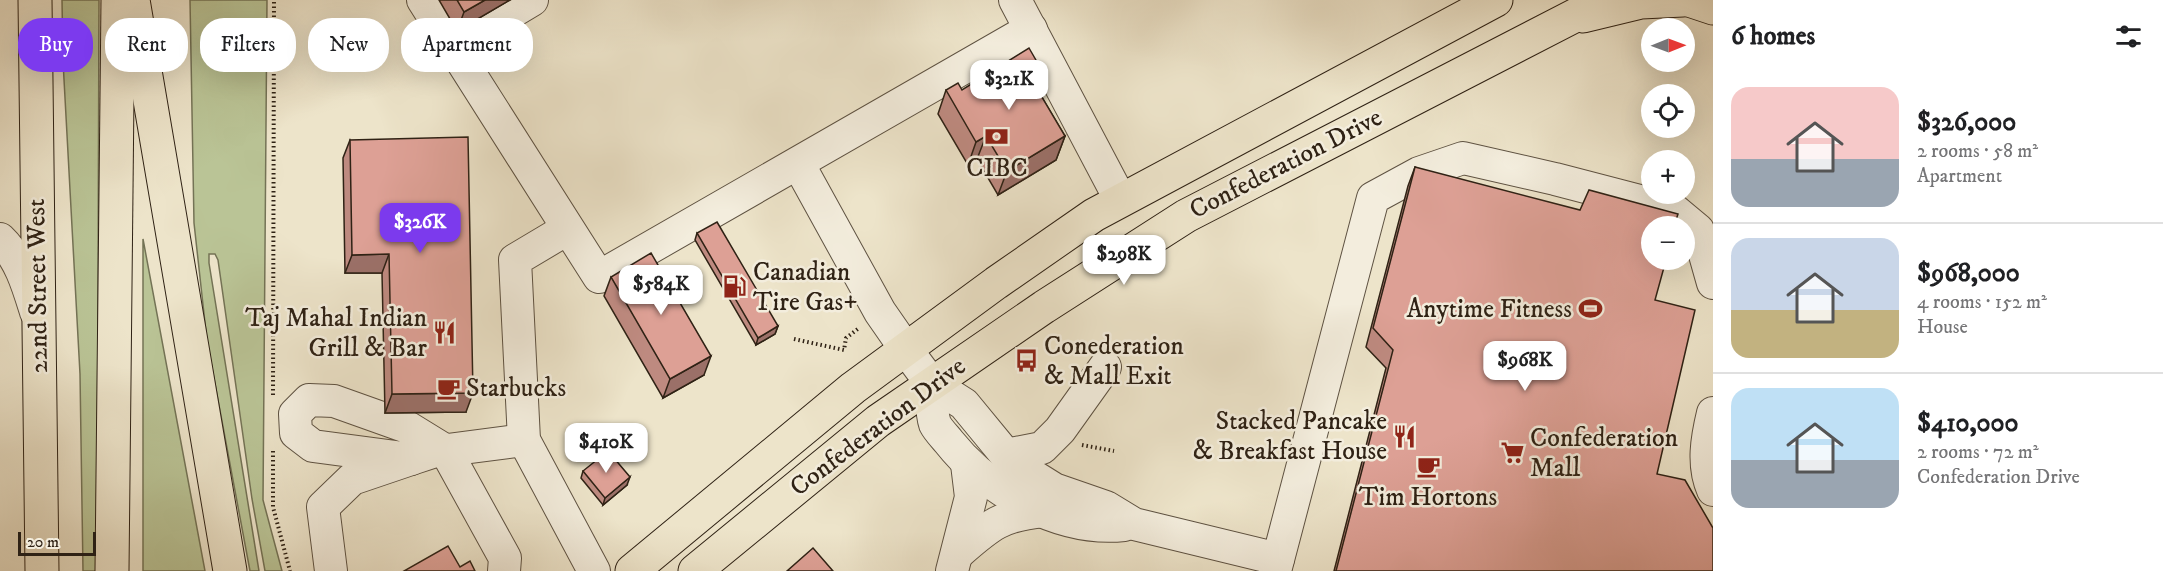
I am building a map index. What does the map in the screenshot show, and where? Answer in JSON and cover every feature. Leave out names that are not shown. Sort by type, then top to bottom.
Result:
[{"type":"main road","name":"22nd Street West","points":[[35,0],[42,570]]},
{"type":"main road","points":[[112,571],[118,0]]},
{"type":"main road","points":[[133,0],[230,571]]},
{"type":"main road","name":"Confederation Drive","points":[[632,571],[905,348],[1120,199],[1496,0]]},
{"type":"main road","name":"Confederation Drive","points":[[695,571],[873,424],[931,383],[1186,216],[1605,0]]},
{"type":"main road","points":[[1563,21],[1641,2],[1683,0]]},
{"type":"main road","points":[[1689,0],[1713,8]]},
{"type":"street","points":[[423,0],[434,18]]},
{"type":"street","points":[[502,18],[532,0]]},
{"type":"street","points":[[1015,0],[1120,199]]},
{"type":"street","points":[[468,72],[599,277],[799,165],[1031,29]]},
{"type":"street","points":[[799,165],[880,312],[905,348],[931,383],[964,404],[1006,455],[1054,489],[1106,507],[1134,524],[1276,565],[1373,198],[1419,173],[1462,158],[1566,182],[1674,210],[1698,230],[1713,283]]},
{"type":"street","points":[[567,229],[515,260],[524,440],[594,571]]},
{"type":"street","points":[[0,239],[8,246],[24,275],[39,322]]},
{"type":"street","points":[[1006,455],[1042,448],[1060,430],[1105,367]]},
{"type":"street","points":[[931,383],[935,424],[967,464],[1005,493],[1044,511],[1099,528],[1134,524]]},
{"type":"street","points":[[411,459],[313,446],[296,433],[295,414],[309,400],[334,401],[407,427],[446,451],[505,558],[504,571]]},
{"type":"street","points":[[1713,413],[1706,446],[1707,468],[1713,490]]},
{"type":"street","points":[[331,571],[323,507],[352,479],[411,459],[446,451],[524,440]]},
{"type":"street","points":[[955,563],[972,497],[967,464]]},
{"type":"street","points":[[955,563],[988,528],[1013,514],[1044,511]]},
{"type":"path","points":[[273,405],[274,0]]},
{"type":"path","points":[[794,339],[844,350],[846,338]]},
{"type":"path","points":[[273,439],[273,507],[290,571]]},
{"type":"path","points":[[1073,444],[1114,451]]},
{"type":"green space","points":[[62,0],[99,0],[97,571],[83,571],[80,374],[64,72],[93,72],[93,18],[62,18]]},
{"type":"green space","points":[[190,0],[267,0],[267,18],[200,18],[200,72],[266,72],[263,500],[282,571],[265,571],[252,499],[218,260],[215,254],[209,254],[259,571],[250,571],[207,341],[194,223]]},
{"type":"green space","points":[[143,239],[205,571],[143,571]]},
{"type":"building","points":[[457,0],[485,0],[464,12]]},
{"type":"building","name":"CIBC","points":[[1029,48],[1044,74],[1033,82],[1065,136],[1007,171],[986,136],[976,142],[946,90],[958,83],[962,90]]},
{"type":"building","points":[[468,137],[473,393],[392,394],[389,254],[352,255],[350,140]]},
{"type":"building","points":[[1415,167],[1580,210],[1589,190],[1678,214],[1677,216],[1641,216],[1641,270],[1663,270],[1655,300],[1695,310],[1657,474],[1685,480],[1713,528],[1713,571],[1336,571],[1393,350],[1373,328]]},
{"type":"building","name":"Canadian Tire Gas+","points":[[717,222],[778,326],[758,338],[697,233]]},
{"type":"building","points":[[651,253],[711,356],[670,379],[611,277]]},
{"type":"building","points":[[608,451],[630,477],[605,498],[583,471]]},
{"type":"building","points":[[448,546],[460,567],[470,561],[475,571],[404,571]]},
{"type":"building","points":[[813,548],[833,571],[787,571]]},
{"type":"place","name":"CIBC","points":[[997,137]]},
{"type":"place","name":"Canadian Tire Gas+","points":[[735,287]]},
{"type":"place","name":"Anytime Fitness","points":[[1590,309]]},
{"type":"place","name":"Taj Mahal Indian Grill & Bar","points":[[445,333]]},
{"type":"place","name":"Conederation & Mall Exit","points":[[1026,361]]},
{"type":"place","name":"Starbucks","points":[[448,388]]},
{"type":"place","name":"Stacked Pancake & Breakfast House","points":[[1405,436]]},
{"type":"place","name":"Confederation Mall","points":[[1512,453]]},
{"type":"place","name":"Tim Hortons","points":[[1428,466]]}]
